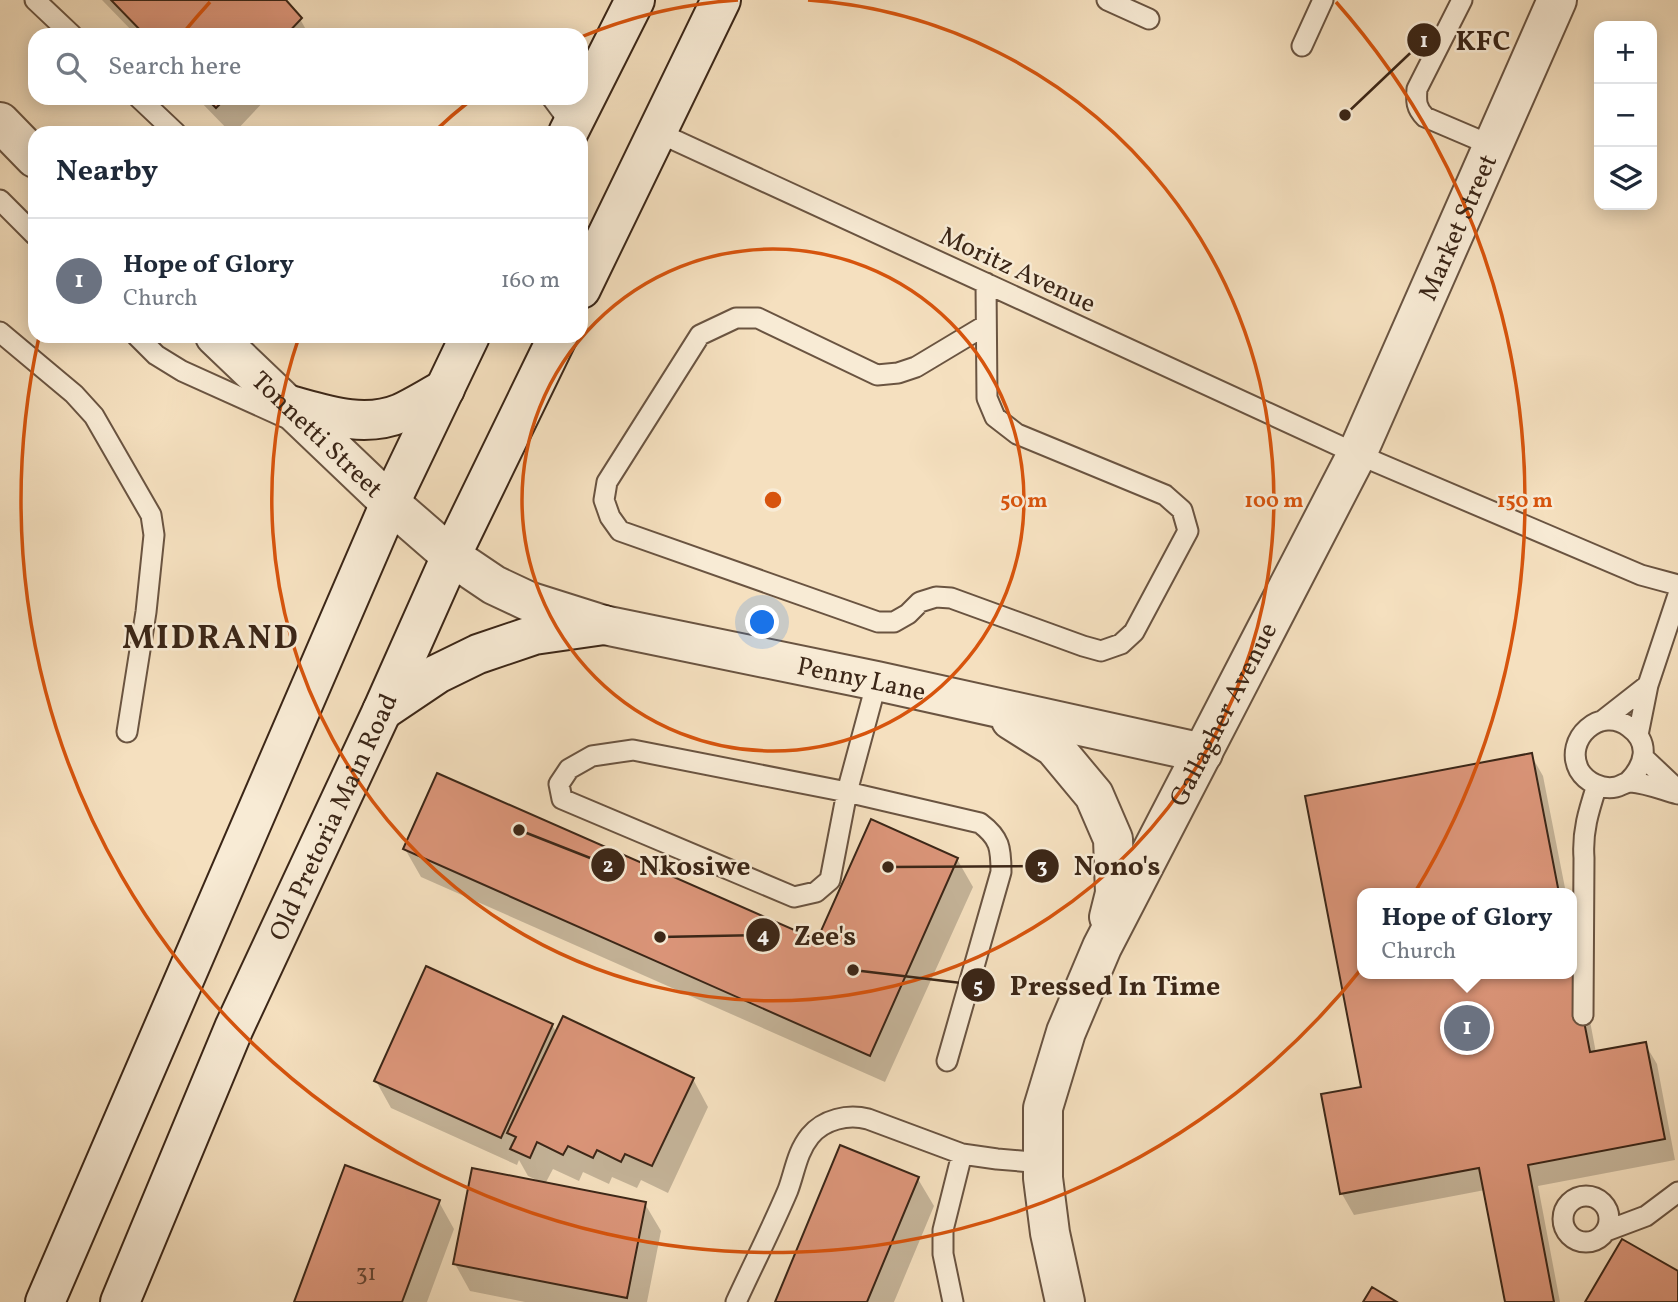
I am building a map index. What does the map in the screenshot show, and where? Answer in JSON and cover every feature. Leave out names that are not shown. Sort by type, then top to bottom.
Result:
[{"type":"main road","points":[[594,56],[635,0]]},
{"type":"main road","points":[[588,275],[721,0]]},
{"type":"main road","name":"Market Street","points":[[1357,454],[1557,0]]},
{"type":"main road","points":[[0,121],[28,151]]},
{"type":"main road","name":"Tonnetti Street","points":[[222,343],[390,503],[451,556]]},
{"type":"main road","points":[[46,1302],[390,503],[467,343]]},
{"type":"main road","name":"Old Pretoria Main Road","points":[[120,1302],[234,1028],[451,556],[555,343]]},
{"type":"main road","points":[[286,404],[341,419],[371,421],[399,414],[445,389]]},
{"type":"main road","name":"Gallagher Avenue","points":[[1065,1302],[1050,1233],[1043,1163],[1042,1108],[1066,1032],[1102,947],[1357,454]]},
{"type":"main road","name":"Penny Lane","points":[[451,556],[494,585],[528,601],[604,625],[985,704],[1203,753]]},
{"type":"main road","points":[[382,711],[437,674],[478,654],[534,635],[604,625]]},
{"type":"main road","points":[[985,704],[1054,747],[1094,795],[1113,839],[1115,894],[1102,947]]},
{"type":"lane","points":[[35,0],[65,28]]},
{"type":"lane","points":[[1107,0],[1149,19]]},
{"type":"lane","points":[[1302,46],[1323,0]]},
{"type":"lane","points":[[1462,0],[1417,89],[1416,101],[1419,111],[1425,117],[1493,146]]},
{"type":"lane","points":[[146,105],[169,126]]},
{"type":"lane","name":"Moritz Avenue","points":[[657,132],[1357,454],[1641,575],[1678,585]]},
{"type":"lane","points":[[0,200],[28,228]]},
{"type":"lane","points":[[986,283],[987,398],[995,417],[1017,434],[1164,495],[1182,510],[1188,531],[1134,632],[1121,644],[1101,651],[951,598],[936,597],[920,602],[908,614],[894,622],[878,622],[620,531],[610,517],[604,500],[607,482],[700,335],[736,318],[758,318],[877,375],[898,373],[916,367],[986,326]]},
{"type":"lane","points":[[0,331],[74,394],[94,416],[151,515],[154,535],[127,732]]},
{"type":"lane","points":[[144,343],[156,355],[182,371],[314,430]]},
{"type":"lane","points":[[1638,735],[1648,685],[1678,595]]},
{"type":"lane","points":[[877,681],[847,792],[831,880],[816,892],[794,897],[562,799],[559,784],[569,769],[592,756],[633,750],[847,792],[980,823],[993,833],[1001,849],[1001,872],[947,1061]]},
{"type":"lane","points":[[1602,721],[1616,720],[1628,725],[1638,735],[1643,747],[1638,772],[1628,782],[1616,787],[1603,787],[1590,782],[1581,773],[1575,747],[1580,735],[1590,726],[1602,721],[1648,685]]},
{"type":"lane","points":[[1643,757],[1678,792]]},
{"type":"lane","points":[[1628,782],[1678,792]]},
{"type":"lane","points":[[1583,1015],[1583,842],[1584,826],[1597,785]]},
{"type":"lane","points":[[736,1302],[789,1188],[799,1153],[811,1135],[828,1121],[855,1116],[962,1154],[1043,1163]]},
{"type":"lane","points":[[953,1302],[943,1254],[943,1230],[962,1154]]},
{"type":"lane","points":[[1606,1231],[1608,1210],[1593,1196],[1573,1200],[1566,1208],[1564,1227],[1570,1236],[1589,1242],[1606,1231],[1646,1216],[1678,1192]]},
{"type":"lane","points":[[1608,1210],[1661,1206]]},
{"type":"building","points":[[111,0],[286,0],[302,18],[293,28],[138,28]]},
{"type":"building","points":[[1532,753],[1558,888],[1357,888],[1357,979],[1576,979],[1590,1052],[1646,1042],[1665,1139],[1528,1165],[1554,1302],[1505,1302],[1479,1168],[1340,1194],[1321,1094],[1361,1087],[1305,796]]},
{"type":"building","points":[[437,773],[817,940],[871,819],[958,858],[870,1056],[403,849]]},
{"type":"building","points":[[426,966],[553,1024],[501,1138],[374,1081]]},
{"type":"building","points":[[563,1016],[694,1078],[652,1166],[625,1154],[621,1162],[597,1150],[593,1158],[568,1146],[563,1155],[537,1142],[530,1158],[510,1149],[516,1137],[507,1133]]},
{"type":"building","points":[[840,1145],[919,1177],[867,1302],[775,1302]]},
{"type":"building","points":[[345,1165],[440,1200],[402,1302],[294,1302]]},
{"type":"building","points":[[472,1168],[646,1202],[627,1298],[453,1264]]},
{"type":"building","points":[[1622,1239],[1678,1271],[1678,1302],[1585,1302]]},
{"type":"building","points":[[1372,1287],[1397,1302],[1363,1302]]},
{"type":"place","name":"KFC","points":[[1345,115]]},
{"type":"place","name":"Nkosiwe","points":[[519,830]]},
{"type":"place","name":"Nono's","points":[[888,867]]},
{"type":"place","name":"Zee's","points":[[660,937]]},
{"type":"place","name":"Pressed In Time","points":[[853,970]]},
{"type":"place","name":"Hope of Glory","points":[[1467,1028]]},
{"type":"district","name":"MIDRAND","points":[[211,636]]}]
